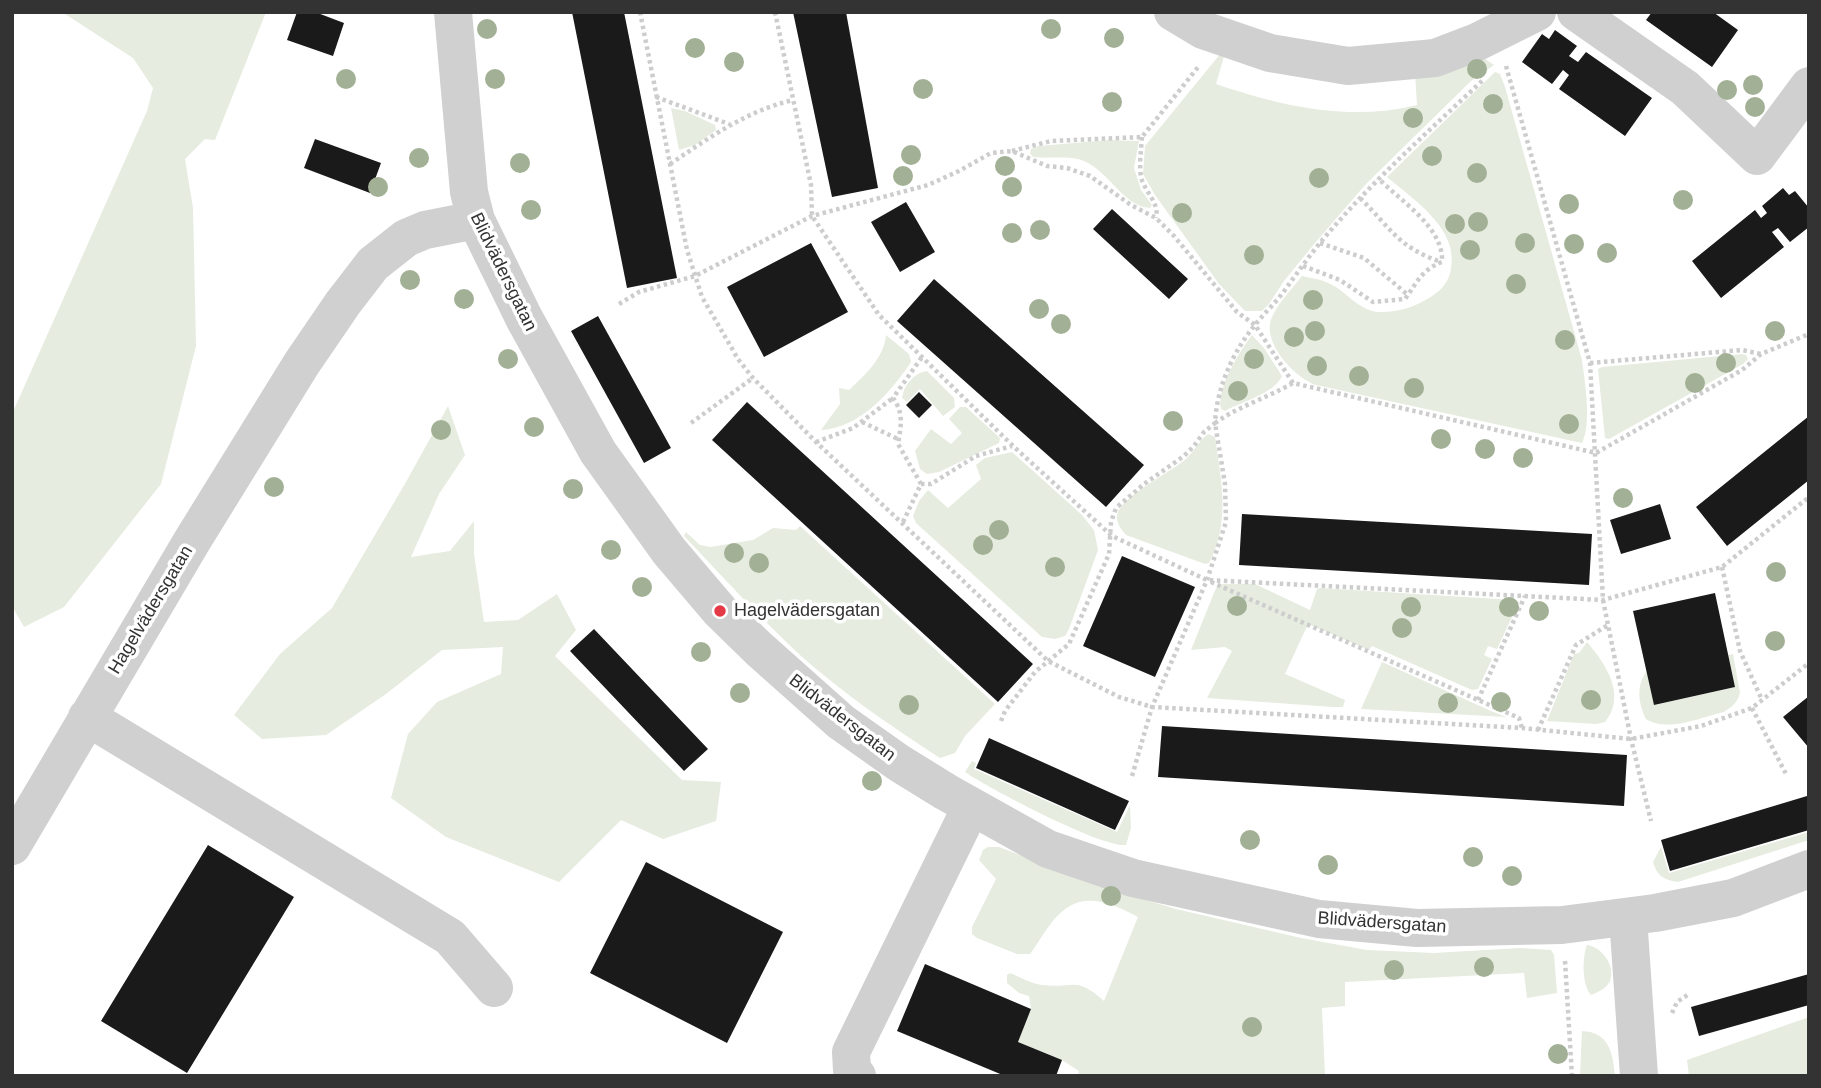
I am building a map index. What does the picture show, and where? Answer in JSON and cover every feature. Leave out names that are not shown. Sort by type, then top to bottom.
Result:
[{"type":"street","name":"Blidvädersgatan","points":[[453,12],[470,192],[476,220],[524,318],[598,452],[681,566],[720,611],[841,722],[899,763],[971,807],[1048,849],[1133,878],[1319,919],[1417,928],[1562,925],[1628,917],[1733,898],[1809,869]]},
{"type":"street","points":[[1174,12],[1203,30],[1270,53],[1348,66],[1435,58],[1478,42],[1537,12]]},
{"type":"street","points":[[1576,12],[1685,88],[1757,156],[1809,86]]},
{"type":"street","name":"Hagelvädersgatan","points":[[12,846],[87,717],[142,651],[302,363],[343,303],[373,264],[406,238],[425,230],[476,220]]},
{"type":"street","points":[[87,717],[450,937],[494,988]]},
{"type":"street","points":[[857,1076],[852,1070],[851,1052],[971,807]]},
{"type":"street","points":[[1628,917],[1639,1076]]},
{"type":"path","points":[[640,12],[695,276],[702,297],[719,328],[753,378],[816,442],[1048,661],[1119,696],[1152,707],[1522,728],[1631,738],[1701,726],[1752,708],[1809,663]]},
{"type":"path","points":[[775,12],[811,185],[812,216],[879,315],[1013,446],[1112,536],[1519,718],[1522,728]]},
{"type":"path","points":[[1156,218],[1156,206],[1142,181],[1142,138],[1222,37]]},
{"type":"path","points":[[1478,42],[1504,60],[1590,363],[1603,600],[1651,821]]},
{"type":"path","points":[[1132,776],[1152,707],[1207,580],[1226,522],[1225,484],[1215,423],[1216,406],[1222,382],[1237,350],[1320,243],[1378,178],[1485,78]]},
{"type":"path","points":[[656,97],[730,125]]},
{"type":"path","points":[[670,164],[730,125],[771,105],[793,100]]},
{"type":"path","points":[[619,304],[639,292],[695,276],[812,216],[928,184],[991,153],[1012,151],[1051,141],[1142,138]]},
{"type":"path","points":[[1012,151],[1047,166],[1067,168],[1090,176],[1131,205],[1156,218],[1237,312],[1255,325],[1293,383]]},
{"type":"path","points":[[1378,178],[1427,226],[1443,250],[1442,262]]},
{"type":"path","points":[[1360,198],[1394,237],[1442,262]]},
{"type":"path","points":[[1320,243],[1364,258],[1408,295]]},
{"type":"path","points":[[1303,266],[1340,280],[1373,302],[1405,299],[1419,277],[1442,262]]},
{"type":"path","points":[[1001,721],[1005,710],[1035,673],[1069,644],[1109,554],[1111,522],[1116,508],[1184,456],[1204,432],[1231,411],[1293,383],[1596,453],[1742,370],[1761,354],[1809,334]]},
{"type":"path","points":[[1590,363],[1742,350],[1761,354]]},
{"type":"path","points":[[816,442],[853,428],[893,398],[922,356]]},
{"type":"path","points":[[691,423],[753,378]]},
{"type":"path","points":[[893,398],[899,407],[902,421],[898,444],[921,484]]},
{"type":"path","points":[[861,422],[898,439]]},
{"type":"path","points":[[921,484],[932,484],[976,456],[1013,446]]},
{"type":"path","points":[[903,522],[921,484]]},
{"type":"path","points":[[1207,580],[1603,600],[1722,567],[1809,498]]},
{"type":"path","points":[[1722,567],[1740,651],[1762,701]]},
{"type":"path","points":[[1478,700],[1525,596]]},
{"type":"path","points":[[1538,730],[1576,645],[1608,625]]},
{"type":"path","points":[[1752,708],[1786,774]]},
{"type":"path","points":[[1562,925],[1572,1076]]},
{"type":"shaded area","points":[[62,12],[266,12],[215,140],[205,139],[185,159],[193,208],[196,346],[161,484],[64,607],[24,627],[12,606],[12,414],[147,111],[153,88],[133,58]]},
{"type":"shaded area","points":[[1221,53],[1225,53],[1216,84],[1290,105],[1341,112],[1392,110],[1417,105],[1415,73],[1481,56],[1494,65],[1471,81],[1366,184],[1262,311],[1245,311],[1219,284],[1143,174],[1145,146]]},
{"type":"shaded area","points":[[1495,72],[1500,74],[1505,87],[1582,360],[1587,425],[1582,443],[1316,385],[1290,367],[1271,337],[1272,317],[1302,276],[1328,283],[1364,308],[1378,312],[1411,307],[1444,286],[1451,269],[1452,255],[1448,241],[1432,217],[1387,177]]},
{"type":"shaded area","points":[[671,108],[685,111],[715,125],[716,130],[695,145],[679,150]]},
{"type":"shaded area","points":[[1109,140],[1139,141],[1134,168],[1141,190],[1152,205],[1150,208],[1131,201],[1089,163],[1072,158],[1033,157],[1030,153],[1031,149],[1039,146]]},
{"type":"shaded area","points":[[886,335],[909,354],[911,362],[873,407],[849,423],[821,430],[840,404],[839,388],[849,390],[867,372],[878,359]]},
{"type":"shaded area","points":[[1252,335],[1282,376],[1265,392],[1225,411],[1221,409],[1220,400],[1225,381]]},
{"type":"shaded area","points":[[1742,354],[1748,359],[1743,364],[1609,439],[1605,438],[1598,369]]},
{"type":"shaded area","points":[[927,371],[954,398],[955,407],[943,416],[920,389],[907,402],[902,398],[910,380]]},
{"type":"shaded area","points":[[448,406],[465,455],[439,494],[411,557],[450,551],[474,521],[474,554],[484,622],[518,620],[557,594],[576,630],[555,656],[682,780],[721,782],[716,821],[663,839],[621,820],[559,882],[446,837],[391,798],[408,734],[437,702],[501,674],[503,647],[442,650],[386,694],[326,735],[262,739],[234,715],[280,654],[332,608]]},
{"type":"shaded area","points":[[960,407],[966,407],[1000,438],[999,443],[939,472],[927,474],[920,469],[915,451],[931,429],[951,444],[962,433],[949,419]]},
{"type":"shaded area","points":[[1208,434],[1215,437],[1222,500],[1220,532],[1209,563],[1205,564],[1126,535],[1117,521],[1120,508],[1136,493],[1186,459]]},
{"type":"shaded area","points":[[1012,452],[1081,514],[1094,530],[1098,550],[1069,629],[1065,636],[1055,639],[1042,637],[916,523],[913,516],[919,501],[928,490],[948,508],[981,479],[976,465],[985,458]]},
{"type":"shaded area","points":[[800,526],[995,704],[965,736],[955,753],[940,758],[834,684],[771,627],[684,536],[686,532],[700,545],[710,547],[753,540],[773,528],[796,530]]},
{"type":"shaded area","points":[[1223,584],[1255,584],[1310,610],[1317,589],[1320,588],[1519,602],[1497,649],[1488,646],[1484,655],[1492,659],[1478,689],[1472,690],[1372,646],[1369,650],[1308,624],[1285,674],[1345,700],[1343,707],[1333,707],[1207,698],[1232,651],[1225,647],[1191,650],[1216,588]]},
{"type":"shaded area","points":[[1587,642],[1601,660],[1611,680],[1614,702],[1611,712],[1605,722],[1596,724],[1547,721],[1574,654],[1579,653]]},
{"type":"shaded area","points":[[1733,654],[1740,693],[1730,708],[1724,712],[1674,724],[1664,725],[1646,719],[1639,694],[1643,676],[1647,671],[1655,705],[1735,687],[1728,655]]},
{"type":"shaded area","points":[[1382,662],[1491,711],[1506,717],[1361,709]]},
{"type":"shaded area","points":[[972,761],[976,763],[974,769],[1117,832],[1130,805],[1131,828],[1126,845],[1094,837],[996,791],[965,772]]},
{"type":"shaded area","points":[[1809,832],[1809,840],[1678,882],[1662,876],[1653,862],[1661,847],[1669,873]]},
{"type":"shaded area","points":[[999,847],[1100,886],[1176,909],[1301,938],[1367,950],[1434,953],[1520,948],[1551,950],[1554,955],[1557,993],[1527,998],[1524,973],[1345,982],[1345,1006],[1322,1008],[1325,1076],[1078,1076],[1079,1071],[1062,1060],[1018,1042],[1031,1008],[1029,996],[1019,993],[1007,983],[1007,975],[1010,973],[1042,985],[1080,986],[1104,1001],[1138,917],[1102,902],[1080,902],[1059,914],[1030,954],[1017,954],[977,938],[972,934],[972,927],[996,879],[979,860],[983,850]]},
{"type":"shaded area","points":[[1587,945],[1602,953],[1611,969],[1608,984],[1591,995],[1584,971]]},
{"type":"shaded area","points":[[1809,1017],[1809,1076],[1689,1076],[1687,1060]]},
{"type":"shaded area","points":[[1582,1031],[1598,1035],[1608,1045],[1615,1076],[1580,1076]]},
{"type":"building","points":[[297,12],[315,12],[344,23],[333,56],[287,40]]},
{"type":"building","points":[[572,12],[624,12],[677,278],[627,288]]},
{"type":"building","points":[[793,12],[846,12],[878,188],[832,197]]},
{"type":"building","points":[[1652,12],[1713,12],[1738,30],[1712,67],[1646,20]]},
{"type":"building","points":[[1555,30],[1577,46],[1569,56],[1578,62],[1586,52],[1652,98],[1625,136],[1559,89],[1569,75],[1563,70],[1552,84],[1522,62],[1542,34],[1549,39]]},
{"type":"building","points":[[315,139],[381,163],[370,193],[304,168]]},
{"type":"building","points":[[1783,188],[1789,195],[1795,191],[1809,208],[1809,227],[1790,242],[1778,228],[1772,232],[1784,247],[1721,298],[1692,261],[1755,210],[1761,218],[1767,213],[1762,206]]},
{"type":"building","points":[[906,202],[935,252],[900,272],[871,222]]},
{"type":"building","points":[[1112,209],[1188,279],[1169,299],[1093,229]]},
{"type":"building","points":[[811,243],[848,312],[764,357],[727,287]]},
{"type":"building","points":[[934,279],[1144,465],[1106,507],[897,321]]},
{"type":"building","points":[[598,316],[671,448],[644,463],[571,331]]},
{"type":"building","points":[[919,392],[932,405],[919,418],[906,405]]},
{"type":"building","points":[[747,402],[1033,664],[998,702],[712,440]]},
{"type":"building","points":[[1809,416],[1809,480],[1727,546],[1696,507]]},
{"type":"building","points":[[1660,504],[1671,539],[1621,554],[1610,520]]},
{"type":"building","points":[[1242,514],[1592,534],[1589,585],[1239,565]]},
{"type":"building","points":[[1122,556],[1195,587],[1155,677],[1083,646]]},
{"type":"building","points":[[1715,593],[1735,687],[1654,705],[1633,611]]},
{"type":"building","points":[[594,629],[708,749],[684,771],[570,651]]},
{"type":"building","points":[[1809,696],[1809,748],[1783,717]]},
{"type":"building","points":[[1162,726],[1627,755],[1624,806],[1158,777]]},
{"type":"building","points":[[989,738],[1129,801],[1115,830],[976,768]]},
{"type":"building","points":[[1807,796],[1809,830],[1670,871],[1661,840]]},
{"type":"building","points":[[208,845],[294,897],[187,1073],[101,1021]]},
{"type":"building","points":[[646,862],[783,932],[727,1043],[590,973]]},
{"type":"building","points":[[925,964],[1031,1009],[1018,1042],[1062,1060],[1056,1076],[1005,1076],[897,1031]]},
{"type":"building","points":[[1809,974],[1809,1005],[1699,1036],[1691,1007]]},
{"type":"place","name":"Hagelvädersgatan","points":[[720,611]]}]
